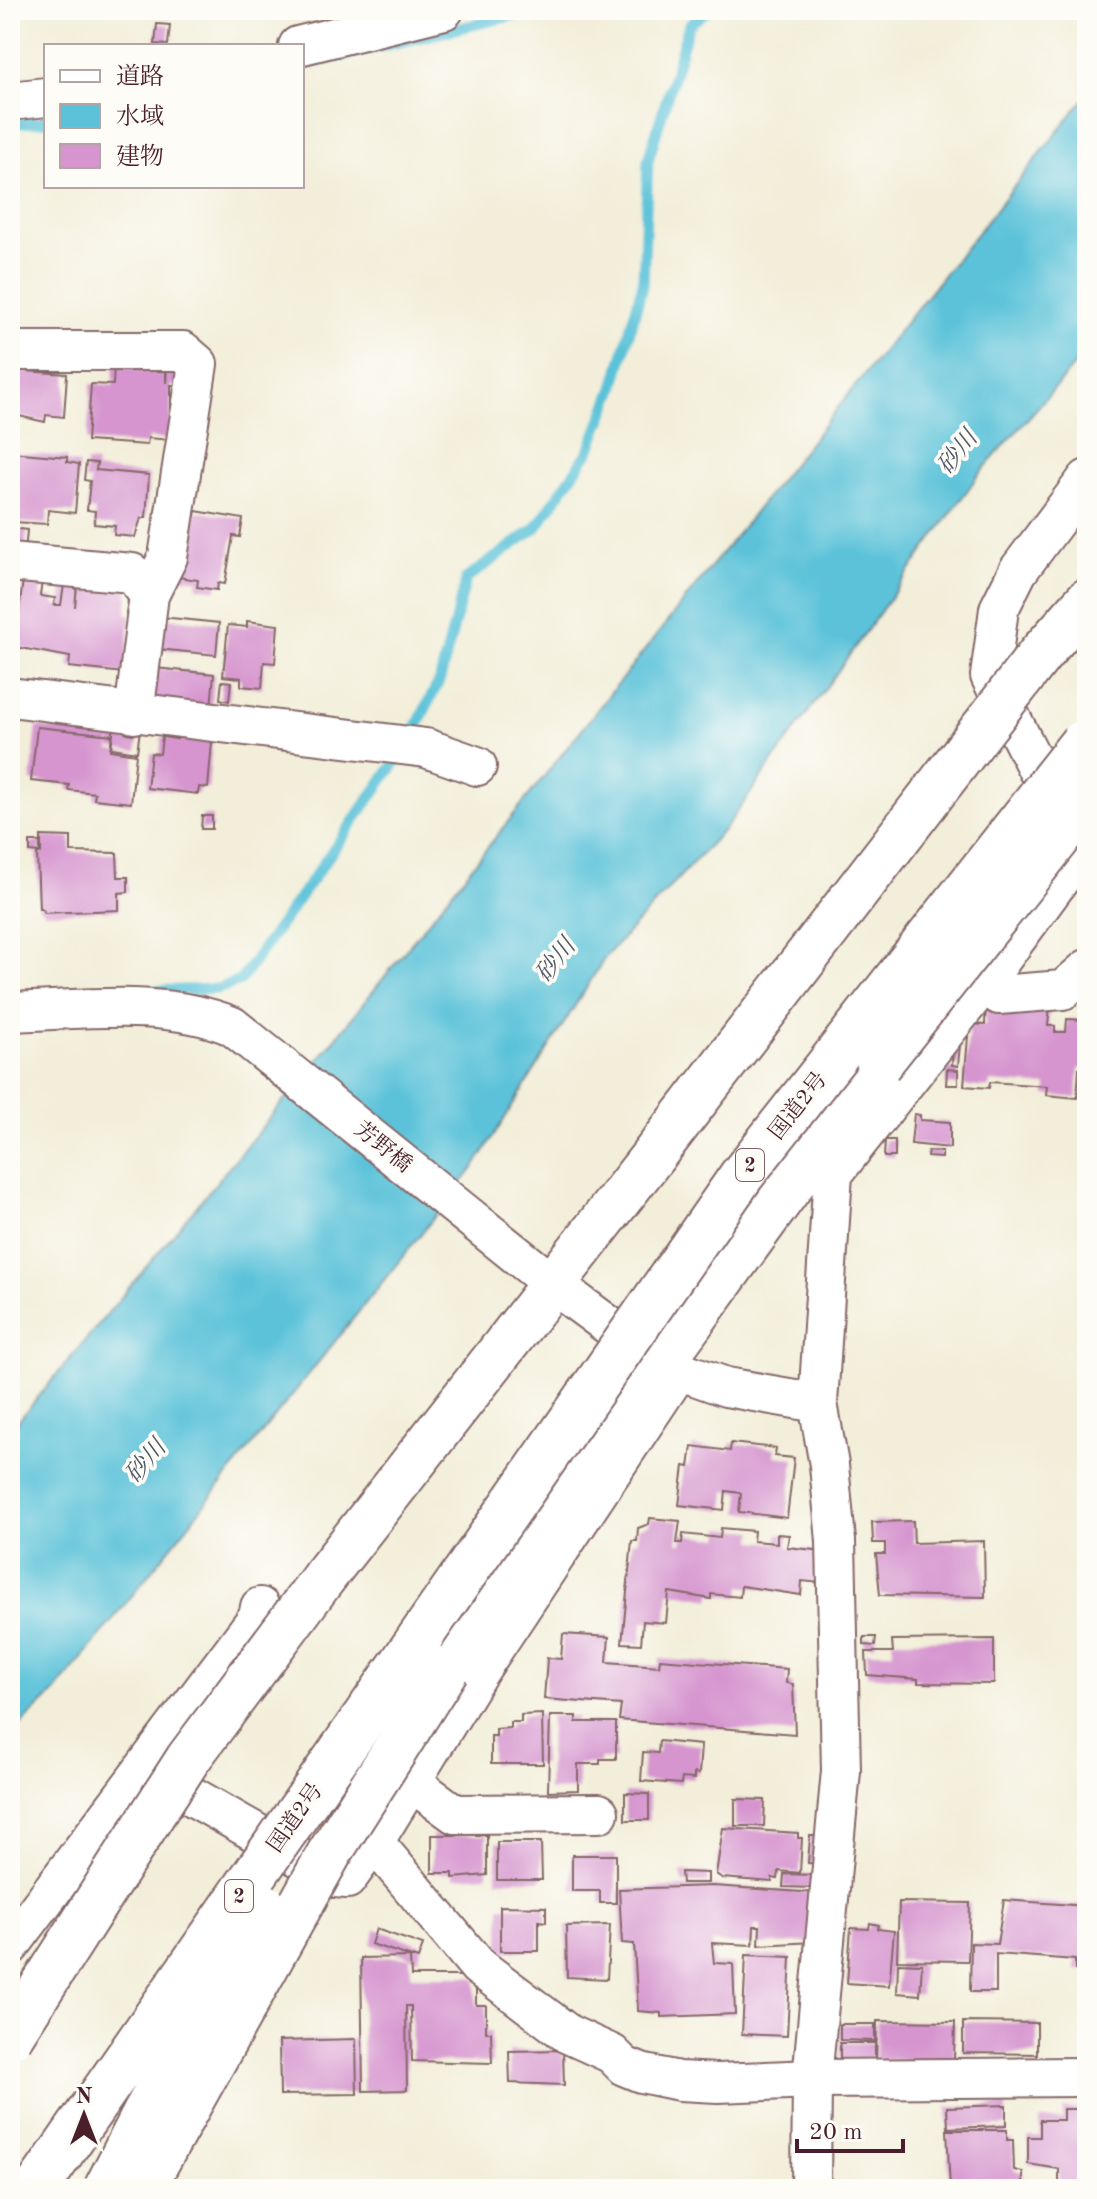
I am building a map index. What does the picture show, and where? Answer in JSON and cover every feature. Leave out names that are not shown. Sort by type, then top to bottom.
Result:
[{"type":"highway","points":[[10,2037],[188,1759],[324,1577],[554,1285],[1041,653],[1087,601]]},
{"type":"highway","name":"国道2号","points":[[36,2189],[742,1175],[1084,740]]},
{"type":"highway","points":[[142,2189],[329,1854],[567,1487],[670,1368],[879,1064],[1087,802]]},
{"type":"highway","name":"国道2号","points":[[106,2189],[158,2088],[442,1604]]},
{"type":"highway","points":[[92,2189],[158,2088]]},
{"type":"street","points":[[304,45],[444,10]]},
{"type":"street","points":[[10,101],[44,97]]},
{"type":"street","points":[[10,351],[183,351],[198,364],[168,557],[149,595],[134,714]]},
{"type":"street","points":[[811,2189],[812,2079],[841,1771],[836,1541],[829,1465],[818,1403],[833,1174],[1084,858],[990,676],[999,609],[1018,571],[1087,479]]},
{"type":"street","points":[[10,562],[132,573],[149,595]]},
{"type":"street","points":[[10,697],[409,746],[477,766]]},
{"type":"street","points":[[984,983],[999,995],[1063,990],[1087,969]]},
{"type":"street","name":"芳野橋","points":[[10,1012],[127,1009],[209,1017],[232,1026],[554,1285],[670,1368],[726,1387],[818,1403]]},
{"type":"street","points":[[148,1766],[155,1775],[335,1878],[347,1879],[374,1842],[670,1368]]},
{"type":"street","points":[[10,1946],[258,1617],[260,1607]]},
{"type":"street","points":[[411,1782],[455,1814],[599,1813]]},
{"type":"street","points":[[374,1842],[478,1966],[568,2034],[612,2054],[624,2066],[641,2073],[679,2081],[718,2083],[812,2079],[1087,2077]]},
{"type":"water","name":"砂川","points":[[1087,95],[1087,351],[979,474],[726,827],[606,956],[475,1166],[55,1692],[10,1735],[10,1431],[327,1049]]},
{"type":"building","points":[[157,24],[170,25],[168,44],[155,44]]},
{"type":"building","points":[[114,364],[166,368],[166,383],[167,366],[180,368],[182,386],[171,385],[171,440],[148,438],[147,445],[87,441],[91,384],[113,385]]},
{"type":"building","points":[[10,370],[67,374],[64,417],[46,415],[45,422],[10,414]]},
{"type":"building","points":[[10,452],[67,457],[67,462],[79,464],[75,513],[48,510],[47,524],[13,522]]},
{"type":"building","points":[[86,462],[97,463],[96,470],[149,475],[146,518],[141,518],[135,537],[114,535],[115,526],[94,524],[95,511],[87,510],[90,481],[84,480]]},
{"type":"building","points":[[196,511],[243,519],[240,537],[233,536],[225,584],[218,583],[217,590],[197,587],[198,580],[178,577],[188,518],[194,519]]},
{"type":"building","points":[[10,528],[27,530],[25,554],[10,553]]},
{"type":"building","points":[[23,579],[42,581],[40,596],[55,598],[54,605],[61,605],[64,585],[129,590],[126,614],[131,614],[124,673],[69,667],[70,657],[15,647]]},
{"type":"building","points":[[161,617],[219,623],[216,655],[158,649]]},
{"type":"building","points":[[247,621],[278,625],[275,663],[264,662],[262,688],[241,686],[241,678],[223,676],[228,625],[247,627]]},
{"type":"building","points":[[155,668],[214,674],[211,707],[152,701]]},
{"type":"building","points":[[222,681],[231,682],[229,701],[220,699]]},
{"type":"building","points":[[114,726],[140,730],[137,752],[111,748]]},
{"type":"building","points":[[37,727],[112,735],[110,750],[136,754],[131,803],[94,799],[95,793],[68,790],[69,785],[31,781]]},
{"type":"building","points":[[10,731],[13,731],[15,763],[10,764]]},
{"type":"building","points":[[177,735],[212,742],[208,788],[199,787],[198,794],[147,788],[151,753],[160,754],[162,737],[177,739]]},
{"type":"building","points":[[202,816],[212,816],[212,829],[201,829]]},
{"type":"building","points":[[41,836],[71,837],[71,852],[117,853],[118,877],[128,877],[128,892],[119,893],[119,910],[44,913],[43,909],[39,909],[37,853],[41,853]]},
{"type":"building","points":[[30,842],[40,842],[40,853],[30,852]]},
{"type":"building","points":[[986,1002],[1050,1005],[1048,1026],[1055,1026],[1055,1032],[1066,1032],[1067,1019],[1087,1020],[1087,1069],[1079,1068],[1077,1098],[1046,1095],[1047,1086],[990,1082],[989,1088],[964,1086],[969,1024],[985,1025]]},
{"type":"building","points":[[953,1044],[960,1044],[958,1066],[952,1065]]},
{"type":"building","points":[[947,1069],[958,1070],[958,1085],[946,1085]]},
{"type":"building","points":[[914,1114],[920,1115],[920,1120],[950,1122],[950,1148],[911,1144]]},
{"type":"building","points":[[885,1140],[895,1140],[895,1157],[884,1157]]},
{"type":"building","points":[[928,1151],[942,1152],[942,1158],[927,1157]]},
{"type":"building","points":[[731,1443],[776,1448],[775,1456],[794,1458],[787,1518],[739,1512],[741,1493],[726,1491],[724,1510],[679,1505],[684,1466],[689,1467],[692,1446],[730,1451]]},
{"type":"building","points":[[650,1518],[680,1521],[677,1543],[682,1543],[683,1534],[720,1538],[721,1528],[754,1531],[753,1541],[777,1543],[777,1534],[789,1535],[787,1547],[824,1551],[821,1583],[802,1581],[801,1595],[741,1586],[740,1597],[711,1594],[711,1599],[669,1592],[666,1623],[643,1621],[641,1644],[622,1643],[632,1541],[637,1541],[638,1528],[649,1524]]},
{"type":"building","points":[[913,1521],[914,1543],[984,1541],[985,1597],[880,1595],[876,1554],[885,1554],[885,1543],[873,1543],[872,1522]]},
{"type":"building","points":[[563,1634],[609,1637],[607,1662],[659,1666],[660,1659],[787,1669],[786,1683],[793,1684],[795,1734],[619,1720],[621,1705],[544,1699],[547,1658],[561,1659]]},
{"type":"building","points":[[864,1637],[876,1637],[875,1646],[864,1645]]},
{"type":"building","points":[[994,1639],[994,1684],[918,1683],[918,1679],[867,1675],[866,1652],[893,1652],[892,1640]]},
{"type":"building","points":[[542,1714],[543,1764],[491,1764],[491,1736],[496,1736],[496,1729],[510,1728],[510,1722],[521,1722],[521,1715]]},
{"type":"building","points":[[550,1716],[576,1716],[576,1722],[616,1722],[616,1759],[600,1759],[600,1764],[578,1764],[578,1790],[548,1791]]},
{"type":"building","points":[[659,1741],[701,1745],[699,1774],[694,1773],[694,1779],[682,1778],[681,1784],[641,1781],[643,1752],[658,1753]]},
{"type":"building","points":[[625,1793],[649,1794],[649,1820],[625,1820]]},
{"type":"building","points":[[735,1799],[765,1800],[764,1826],[735,1826]]},
{"type":"building","points":[[723,1828],[798,1833],[798,1838],[802,1838],[800,1873],[779,1871],[778,1879],[772,1878],[772,1882],[722,1878],[716,1874]]},
{"type":"building","points":[[432,1835],[487,1835],[487,1875],[453,1878],[453,1873],[432,1873]]},
{"type":"building","points":[[810,1836],[822,1836],[820,1864],[808,1863]]},
{"type":"building","points":[[497,1842],[541,1842],[542,1880],[497,1880]]},
{"type":"building","points":[[572,1855],[616,1855],[616,1903],[600,1903],[600,1891],[572,1891]]},
{"type":"building","points":[[681,1872],[708,1873],[708,1883],[682,1883]]},
{"type":"building","points":[[784,1874],[815,1875],[814,1888],[783,1887]]},
{"type":"building","points":[[713,1886],[818,1893],[814,1942],[759,1945],[760,1926],[754,1926],[753,1945],[712,1943],[714,1963],[733,1964],[735,2014],[661,2017],[661,2013],[638,2011],[634,1944],[622,1943],[619,1889]]},
{"type":"building","points":[[1004,1900],[1087,1906],[1087,1970],[1075,1970],[1075,1960],[996,1954],[996,1992],[970,1992],[971,1943],[997,1944]]},
{"type":"building","points":[[899,1902],[970,1903],[968,1961],[897,1960]]},
{"type":"building","points":[[500,1906],[546,1907],[546,1922],[539,1921],[539,1951],[500,1951]]},
{"type":"building","points":[[870,1923],[879,1925],[878,1929],[894,1931],[889,1986],[847,1983],[851,1928],[869,1929]]},
{"type":"building","points":[[610,1925],[607,1979],[567,1977],[566,1926]]},
{"type":"building","points":[[376,1929],[423,1945],[418,1959],[371,1944]]},
{"type":"building","points":[[746,1955],[791,1957],[787,2036],[742,2034]]},
{"type":"building","points":[[410,1957],[411,1976],[469,1976],[476,1979],[476,2005],[486,2005],[486,2032],[491,2032],[492,2063],[412,2061],[411,2006],[406,2006],[407,2090],[363,2091],[361,1958]]},
{"type":"building","points":[[898,1963],[922,1964],[920,1995],[897,1993]]},
{"type":"building","points":[[877,2021],[955,2022],[954,2061],[876,2059]]},
{"type":"building","points":[[963,2022],[1037,2023],[1037,2054],[963,2053]]},
{"type":"building","points":[[840,2024],[875,2024],[875,2041],[840,2040]]},
{"type":"building","points":[[356,2039],[357,2094],[280,2095],[279,2041]]},
{"type":"building","points":[[840,2043],[875,2043],[875,2059],[840,2059]]},
{"type":"building","points":[[563,2050],[564,2085],[510,2083],[509,2051]]},
{"type":"building","points":[[1006,2105],[1006,2126],[948,2128],[947,2107]]},
{"type":"building","points":[[1063,2109],[1087,2109],[1087,2188],[1065,2189],[1065,2184],[1059,2184],[1059,2169],[1028,2164],[1028,2137],[1040,2137],[1040,2120],[1063,2120]]},
{"type":"building","points":[[947,2130],[1007,2130],[1007,2140],[1013,2140],[1014,2170],[1023,2172],[1023,2189],[950,2189]]},
{"type":"waterway","points":[[304,65],[537,10]]},
{"type":"waterway","points":[[411,738],[440,679],[466,579],[536,528],[589,451],[614,388],[643,283],[648,160],[689,25],[708,10]]},
{"type":"waterway","points":[[10,124],[44,121]]},
{"type":"waterway","points":[[142,991],[217,989],[240,981],[402,753]]}]
